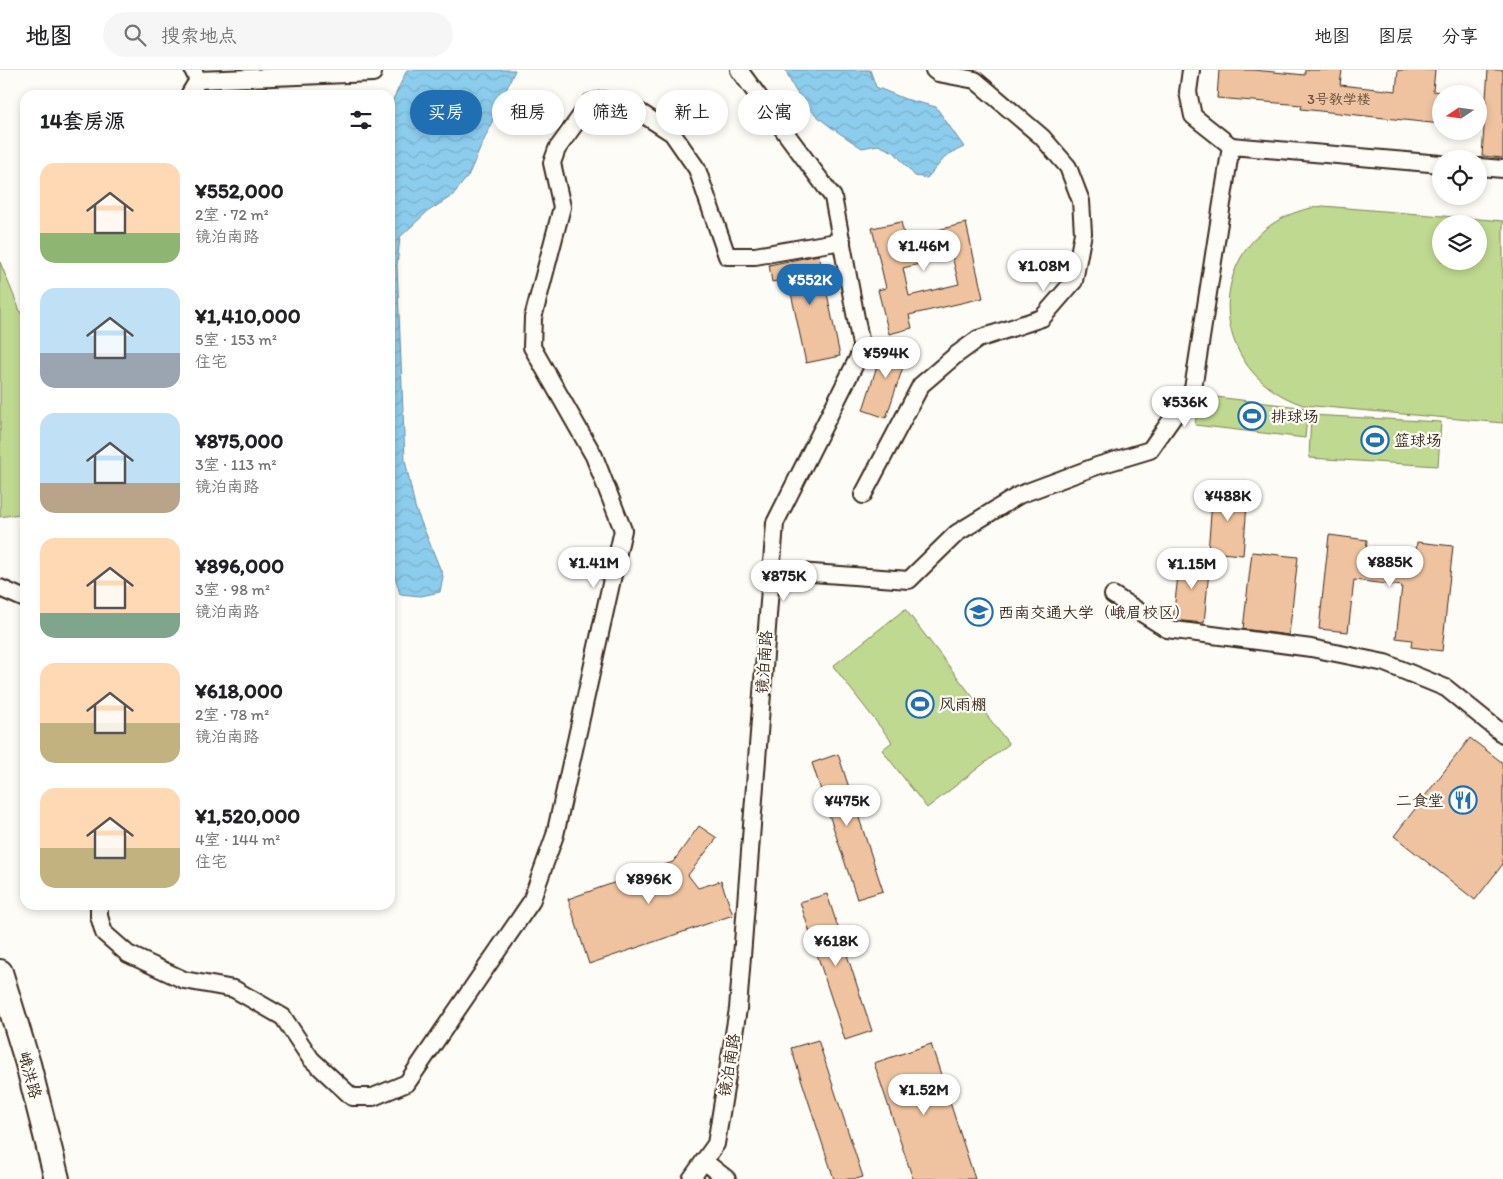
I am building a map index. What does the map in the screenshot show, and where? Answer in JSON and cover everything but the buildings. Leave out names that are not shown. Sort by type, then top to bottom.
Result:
[{"type":"main road","name":"峨洪路","points":[[0,972],[28,1064],[57,1179]]},
{"type":"street","name":"镜泊南路","points":[[691,1179],[716,1144],[738,1009],[775,523],[862,350],[833,197],[739,70]]},
{"type":"street","points":[[863,495],[921,385],[978,339],[1042,318],[1074,281],[1083,233],[1081,201],[1068,167],[1042,137],[975,80],[938,73],[934,70]]},
{"type":"street","points":[[1191,70],[1188,92],[1192,116],[1231,146],[1432,163]]},
{"type":"street","points":[[191,90],[196,75],[373,73]]},
{"type":"street","points":[[98,910],[104,933],[128,954],[184,980],[234,989],[282,1016],[311,1059],[352,1097],[373,1097],[407,1084],[531,902],[555,835],[623,530],[594,456],[532,346],[533,318],[562,206],[552,163],[557,149],[590,103],[603,100],[627,104],[672,133],[697,169],[727,256],[756,256],[842,241]]},
{"type":"street","points":[[771,570],[909,580],[957,533],[1019,495],[1097,466],[1150,450],[1193,388],[1231,146]]},
{"type":"street","points":[[1487,168],[1503,169]]},
{"type":"street","points":[[0,588],[20,597]]},
{"type":"street","points":[[1113,595],[1167,630],[1311,648],[1385,663],[1446,688],[1503,734]]},
{"type":"street","points":[[704,1161],[726,1179]]},
{"type":"green space","points":[[1323,206],[1432,215],[1432,270],[1487,270],[1487,220],[1503,221],[1503,423],[1303,405],[1268,386],[1244,360],[1231,329],[1229,297],[1237,265],[1256,238],[1284,217]]},
{"type":"green space","points":[[0,262],[20,311],[20,514],[0,517]]},
{"type":"green space","name":"排球场","points":[[1199,395],[1308,408],[1305,438],[1195,425]]},
{"type":"green space","name":"篮球场","points":[[1311,415],[1441,422],[1438,466],[1309,458]]},
{"type":"green space","name":"风雨棚","points":[[905,609],[1009,744],[927,808],[882,750],[892,742],[833,666]]},
{"type":"water","points":[[407,70],[515,70],[506,90],[492,90],[492,122],[468,176],[452,196],[427,212],[400,237],[397,265],[405,460],[415,507],[443,576],[440,592],[421,596],[400,594],[395,576],[395,95]]},
{"type":"water","points":[[786,70],[870,70],[876,87],[905,99],[936,107],[964,147],[947,155],[927,178],[915,176],[894,152],[878,145],[862,148],[827,124],[810,109],[810,90],[796,90]]},
{"type":"place","name":"排球场","points":[[1252,416]]},
{"type":"place","name":"篮球场","points":[[1375,440]]},
{"type":"place","name":"西南交通大学（峨眉校区）","points":[[979,612]]},
{"type":"place","name":"风雨棚","points":[[920,704]]},
{"type":"place","name":"二食堂","points":[[1463,800]]}]
